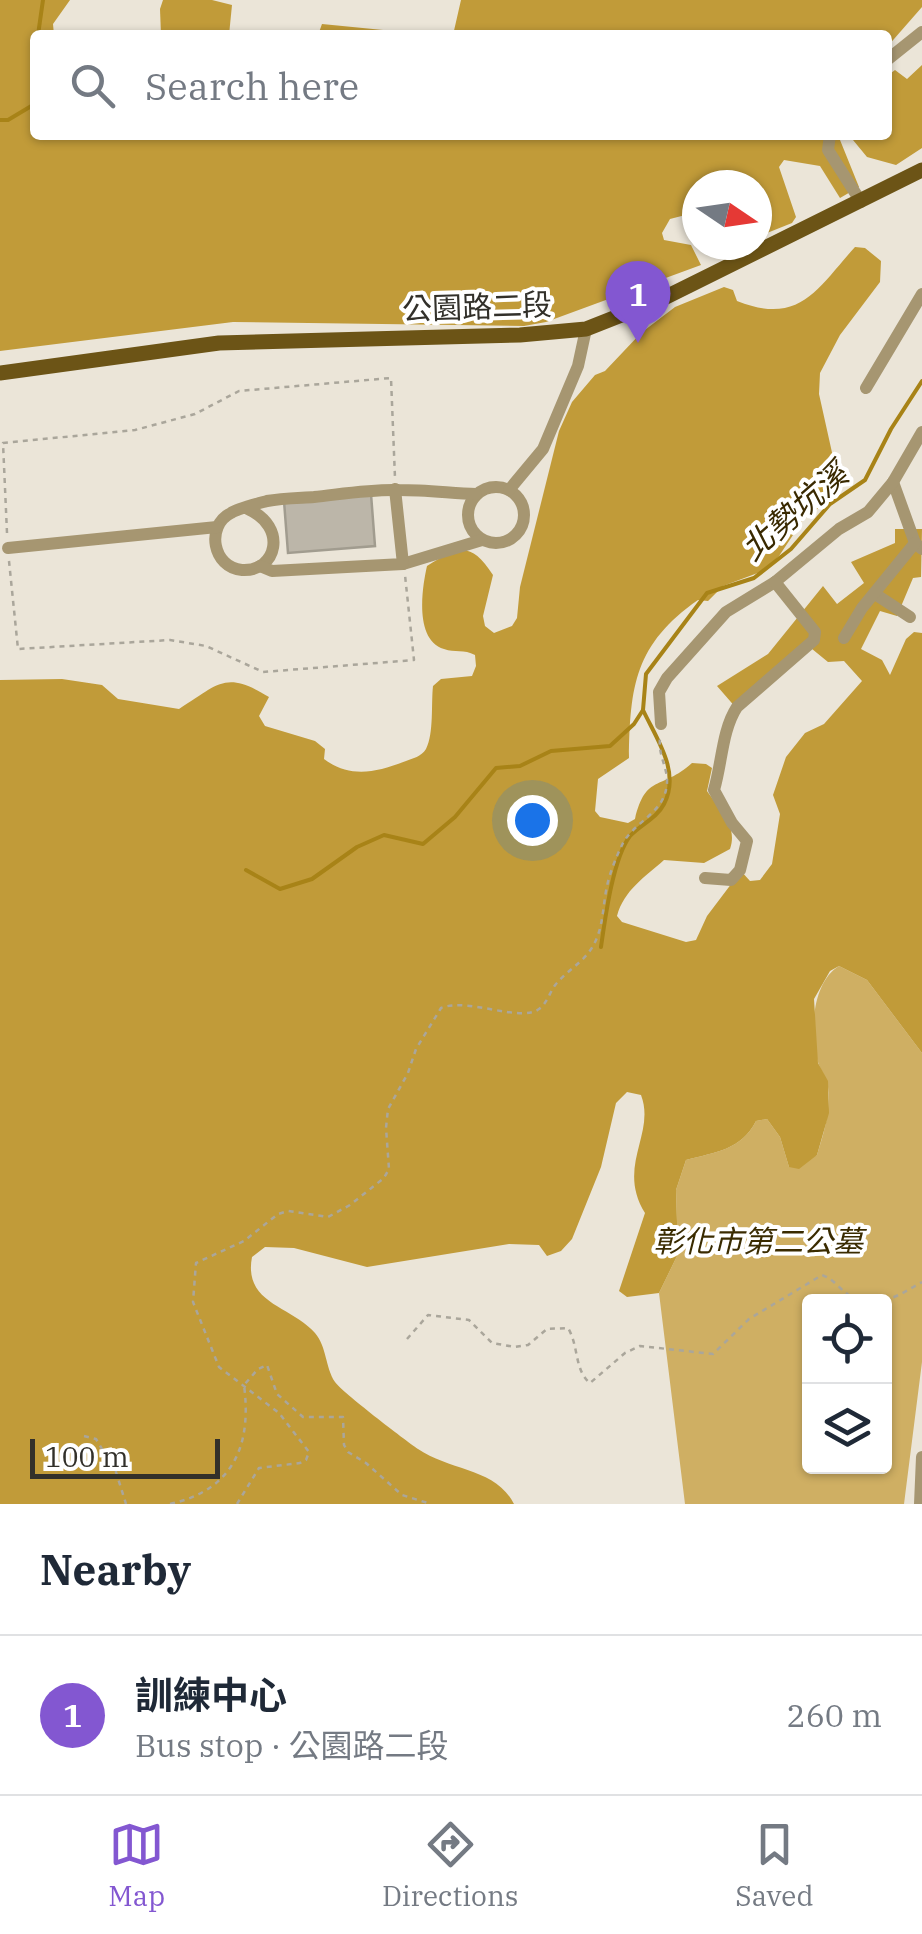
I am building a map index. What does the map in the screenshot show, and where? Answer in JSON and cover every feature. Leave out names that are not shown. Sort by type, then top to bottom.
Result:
[{"type":"main road","name":"公園路二段","points":[[0,374],[218,343],[520,334],[586,328],[662,300],[922,170]]},
{"type":"street","points":[[892,56],[922,32]]},
{"type":"street","points":[[829,140],[828,150],[860,202]]},
{"type":"street","points":[[866,388],[922,294]]},
{"type":"street","points":[[509,490],[543,449],[578,366],[586,328]]},
{"type":"street","points":[[661,724],[659,692],[667,678],[726,612],[775,582],[840,529],[868,512],[892,482],[922,432]]},
{"type":"street","points":[[844,638],[874,594],[919,546],[892,482]]},
{"type":"street","points":[[492,486],[509,490],[522,502],[524,520],[516,536],[500,543],[482,540],[403,564],[272,571],[260,566],[241,570],[224,562],[215,546],[217,527],[229,513],[264,501],[395,490],[476,494],[492,486]]},
{"type":"street","points":[[395,490],[403,564]]},
{"type":"street","points":[[476,494],[468,510],[470,527],[482,540]]},
{"type":"street","points":[[248,509],[265,517],[274,533],[272,552],[260,566]]},
{"type":"street","points":[[8,548],[217,527]]},
{"type":"street","points":[[705,878],[731,880],[740,870],[747,841],[714,790],[728,720],[737,707],[814,640],[814,632],[775,582]]},
{"type":"street","points":[[874,594],[910,616]]},
{"type":"street","points":[[920,1504],[922,1458]]},
{"type":"path","points":[[395,490],[391,378],[239,390],[196,414],[135,430],[3,443],[18,649],[170,640],[206,646],[264,672],[414,660],[403,564]]},
{"type":"path","points":[[237,1504],[259,1468],[300,1463],[309,1452],[280,1413],[218,1366],[194,1309],[196,1263],[244,1241],[278,1214],[288,1211],[328,1217],[384,1178],[389,1163],[388,1109],[408,1073],[416,1048],[441,1008],[461,1004],[530,1013],[544,1005],[550,990],[590,952],[603,922],[607,883],[618,852],[632,830],[650,818],[667,783],[658,752],[661,724]]},
{"type":"path","points":[[407,1339],[428,1315],[469,1320],[492,1343],[515,1347],[528,1346],[547,1329],[560,1326],[568,1328],[574,1338],[582,1376],[590,1383],[625,1353],[640,1346],[713,1354],[750,1319],[822,1275],[834,1279],[854,1298],[884,1301],[896,1299],[922,1282]]},
{"type":"path","points":[[170,1504],[206,1492],[225,1479],[243,1438],[247,1416],[244,1385],[267,1365],[277,1394],[292,1408],[308,1418],[337,1414],[343,1417],[344,1446],[348,1452],[402,1495],[431,1504]]},
{"type":"path","points":[[84,1436],[96,1439],[104,1448],[126,1504]]},
{"type":"green space","name":"彰化市第二公墓","points":[[839,966],[867,980],[922,1053],[922,1362],[904,1504],[685,1504],[659,1293],[678,1254],[676,1190],[686,1160],[735,1144],[756,1121],[767,1119],[780,1137],[789,1167],[817,1155],[829,1096],[814,1040],[815,1011],[823,985]]},
{"type":"shaded area","points":[[0,0],[70,0],[53,24],[54,30],[30,30],[30,140],[840,140],[859,187],[840,198],[820,166],[784,160],[779,167],[796,217],[792,223],[772,231],[772,170],[682,170],[682,216],[670,219],[662,233],[664,240],[682,243],[682,260],[698,260],[701,265],[546,322],[524,326],[233,322],[0,351]]},
{"type":"shaded area","points":[[163,0],[212,0],[232,5],[230,30],[161,30]]},
{"type":"shaded area","points":[[461,0],[922,0],[922,7],[892,41],[892,30],[454,30]]},
{"type":"shaded area","points":[[322,24],[383,30],[320,30]]},
{"type":"shaded area","points":[[922,65],[922,148],[896,165],[867,157],[853,140],[892,140],[892,72],[895,70],[907,79]]},
{"type":"shaded area","points":[[855,247],[865,248],[881,261],[880,282],[840,335],[820,373],[819,394],[833,457],[834,479],[829,500],[803,520],[779,556],[763,571],[723,586],[708,601],[698,600],[661,633],[640,668],[631,709],[629,758],[598,779],[595,811],[600,817],[628,823],[635,819],[644,795],[656,784],[692,763],[712,768],[707,791],[730,826],[730,849],[704,863],[664,860],[630,891],[617,916],[622,922],[686,942],[696,940],[707,916],[741,871],[750,881],[760,880],[772,864],[780,814],[773,795],[786,757],[805,733],[824,724],[862,681],[844,661],[828,662],[806,644],[737,709],[717,686],[768,654],[823,586],[837,604],[864,583],[851,562],[895,543],[895,529],[922,529],[921,577],[913,578],[897,616],[880,611],[861,649],[882,660],[890,675],[906,639],[914,632],[922,633],[922,1053],[867,980],[839,966],[830,971],[814,999],[818,1063],[828,1081],[829,1113],[817,1155],[799,1169],[789,1167],[780,1137],[767,1119],[756,1121],[735,1144],[686,1160],[676,1190],[678,1254],[659,1293],[627,1297],[619,1291],[645,1213],[634,1180],[644,1109],[641,1095],[627,1092],[616,1103],[601,1167],[572,1239],[561,1251],[547,1256],[539,1245],[509,1244],[367,1267],[294,1248],[265,1247],[252,1257],[255,1285],[262,1295],[315,1333],[340,1387],[418,1449],[496,1483],[514,1504],[0,1504],[0,680],[62,679],[102,685],[118,699],[179,709],[213,687],[232,682],[269,697],[259,716],[265,726],[315,741],[325,749],[324,759],[334,765],[364,772],[417,757],[429,742],[433,686],[441,679],[472,676],[476,666],[475,655],[444,649],[428,635],[422,612],[427,566],[456,551],[478,556],[493,575],[483,616],[485,626],[494,633],[512,626],[559,431],[572,402],[595,375],[605,371],[641,333],[675,307],[724,287],[733,290],[737,301],[759,308],[792,306],[818,289]]},
{"type":"building","points":[[371,494],[375,546],[288,553],[284,501]]},
{"type":"waterway","points":[[39,30],[43,0]]},
{"type":"waterway","points":[[0,120],[8,120],[30,107]]},
{"type":"waterway","name":"北勢坑溪","points":[[246,870],[280,889],[312,879],[357,847],[384,835],[423,844],[455,817],[496,768],[520,766],[551,751],[610,746],[643,710],[646,674],[707,593],[754,578],[791,549],[830,504],[865,480],[922,381]]},
{"type":"waterway","points":[[601,947],[611,889],[624,846],[661,809],[669,792],[665,756],[643,710]]},
{"type":"place","name":"訓練中心","points":[[638,343]]}]
